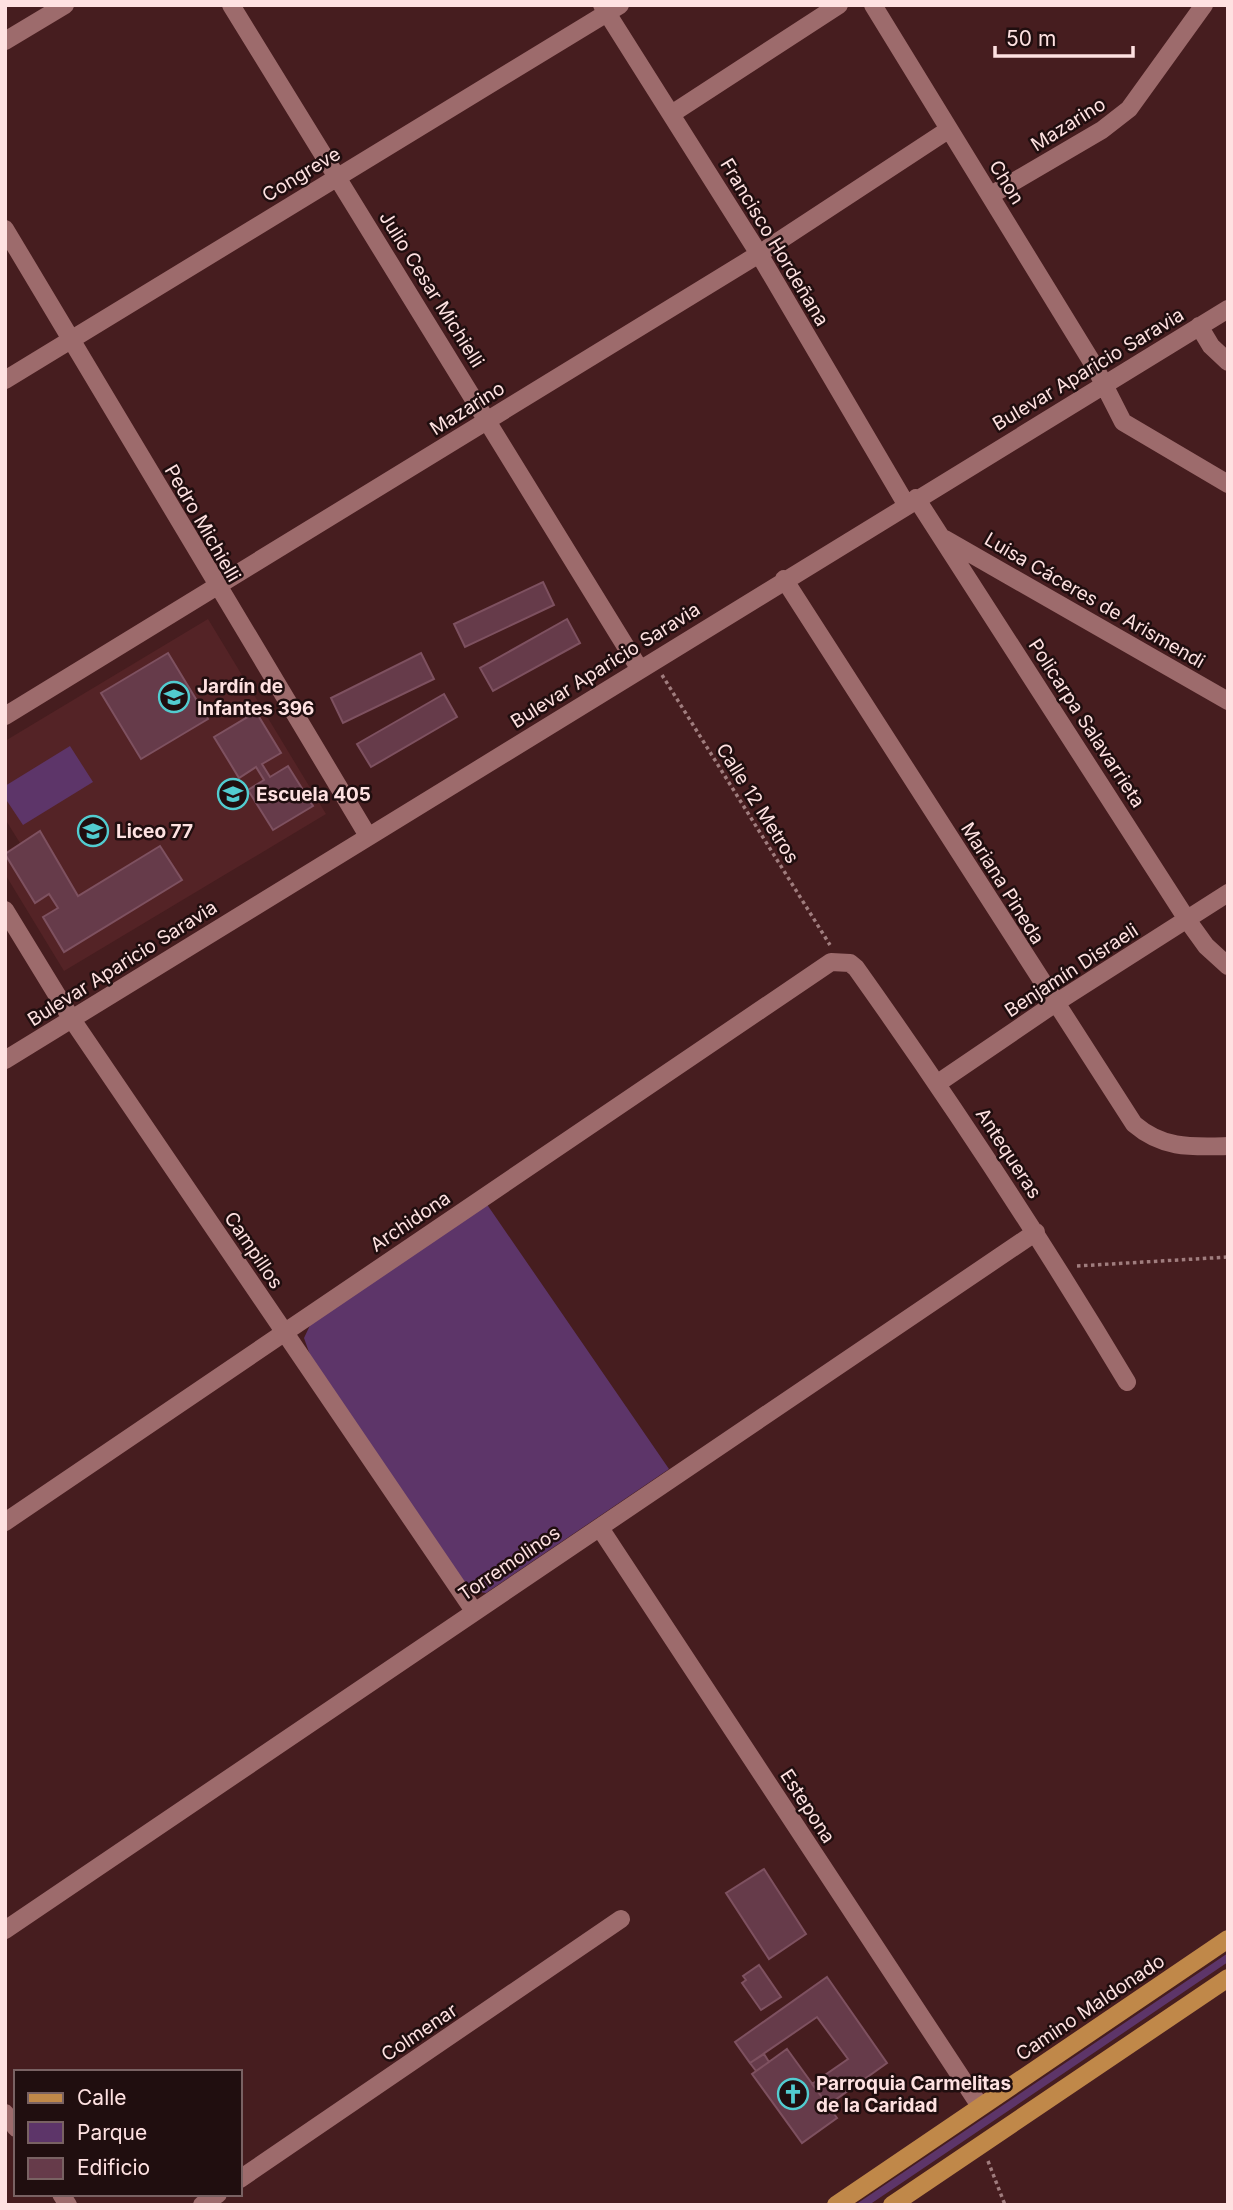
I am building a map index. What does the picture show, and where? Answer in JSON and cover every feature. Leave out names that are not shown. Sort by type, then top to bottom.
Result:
[{"type":"main road","name":"Camino Maldonado","points":[[836,2205],[1228,1938]]},
{"type":"main road","points":[[892,2205],[1228,1978]]},
{"type":"street","points":[[5,41],[65,5]]},
{"type":"street","name":"Julio Cesar Michielli","points":[[231,5],[488,420],[645,664]]},
{"type":"street","points":[[673,113],[839,5]]},
{"type":"street","name":"Chon","points":[[873,5],[1103,383],[1123,422],[1228,484]]},
{"type":"street","name":"Mazarino","points":[[990,195],[1102,130],[1129,109],[1203,5]]},
{"type":"street","name":"Congreve","points":[[5,380],[610,8]]},
{"type":"street","name":"Francisco Hordeñana","points":[[610,8],[911,501]]},
{"type":"street","name":"Mazarino","points":[[5,716],[759,254],[948,130]]},
{"type":"street","name":"Pedro Michielli","points":[[5,229],[216,587],[368,836]]},
{"type":"street","name":"Bulevar Aparicio Saravia","points":[[5,1060],[645,664],[1228,309]]},
{"type":"street","points":[[1199,326],[1211,346],[1228,362]]},
{"type":"street","name":"Policarpa Salavarrieta","points":[[911,501],[941,536],[1188,920],[1206,946],[1228,966]]},
{"type":"street","name":"Luisa Cáceres de Arismendi","points":[[941,536],[1228,701]]},
{"type":"street","name":"Mariana Pineda","points":[[784,579],[1134,1124],[1145,1133],[1178,1147],[1228,1146]]},
{"type":"street","name":"Benjamín Disraeli","points":[[938,1083],[1054,1003],[1228,893]]},
{"type":"street","name":"Campillos","points":[[5,910],[71,1018],[474,1611]]},
{"type":"street","name":"Antequeras","points":[[840,962],[856,968],[938,1083],[1062,1273],[1127,1382]]},
{"type":"street","name":"Archidona","points":[[5,1522],[820,967],[840,962]]},
{"type":"street","name":"Torremolinos","points":[[5,1930],[1036,1233]]},
{"type":"street","name":"Estepona","points":[[600,1528],[980,2106]]},
{"type":"street","name":"Colmenar","points":[[242,2178],[621,1919]]},
{"type":"path","name":"Calle 12 Metros","points":[[645,664],[840,962]]},
{"type":"path","points":[[1062,1273],[1082,1264],[1228,1257]]},
{"type":"path","points":[[982,2145],[1005,2205]]},
{"type":"shaded area","points":[[208,619],[326,814],[64,971],[5,874],[5,852],[20,843],[5,819],[5,741]]},
{"type":"green space","points":[[70,746],[93,782],[23,825],[5,798],[5,786]]},
{"type":"green space","points":[[486,1203],[669,1469],[486,1593],[472,1591],[465,1586],[310,1355],[304,1338],[313,1319]]},
{"type":"green space","points":[[1228,1953],[1228,1962],[869,2205],[855,2205]]},
{"type":"building","points":[[543,582],[554,605],[465,647],[454,624]]},
{"type":"building","points":[[567,619],[580,643],[493,691],[480,668]]},
{"type":"building","points":[[168,653],[208,719],[141,759],[101,693]]},
{"type":"building","points":[[421,653],[434,679],[343,723],[331,698]]},
{"type":"building","points":[[444,694],[457,717],[371,767],[357,744]]},
{"type":"building","points":[[256,712],[281,753],[262,764],[270,777],[288,766],[313,806],[273,830],[248,790],[264,780],[256,767],[239,778],[214,737]]},
{"type":"building","points":[[40,831],[78,896],[160,846],[182,880],[64,952],[43,917],[58,908],[49,894],[35,903],[5,854]]},
{"type":"building","points":[[764,1869],[806,1934],[769,1959],[726,1893]]},
{"type":"building","points":[[759,1965],[781,1997],[761,2010],[742,1983],[746,1980],[743,1976]]},
{"type":"building","name":"Parroquia Carmelitas de la Caridad","points":[[827,1977],[887,2063],[828,2105],[812,2084],[848,2059],[817,2017],[750,2063],[735,2042]]},
{"type":"building","name":"Parroquia Carmelitas de la Caridad","points":[[787,2049],[837,2118],[802,2143],[752,2074]]},
{"type":"building","name":"Parroquia Carmelitas de la Caridad","points":[[764,2054],[769,2062],[756,2071],[750,2063]]},
{"type":"place","name":"Jardín de Infantes 396","points":[[174,697]]},
{"type":"place","name":"Escuela 405","points":[[233,794]]},
{"type":"place","name":"Liceo 77","points":[[93,831]]},
{"type":"place","name":"Parroquia Carmelitas de la Caridad","points":[[793,2094]]}]
